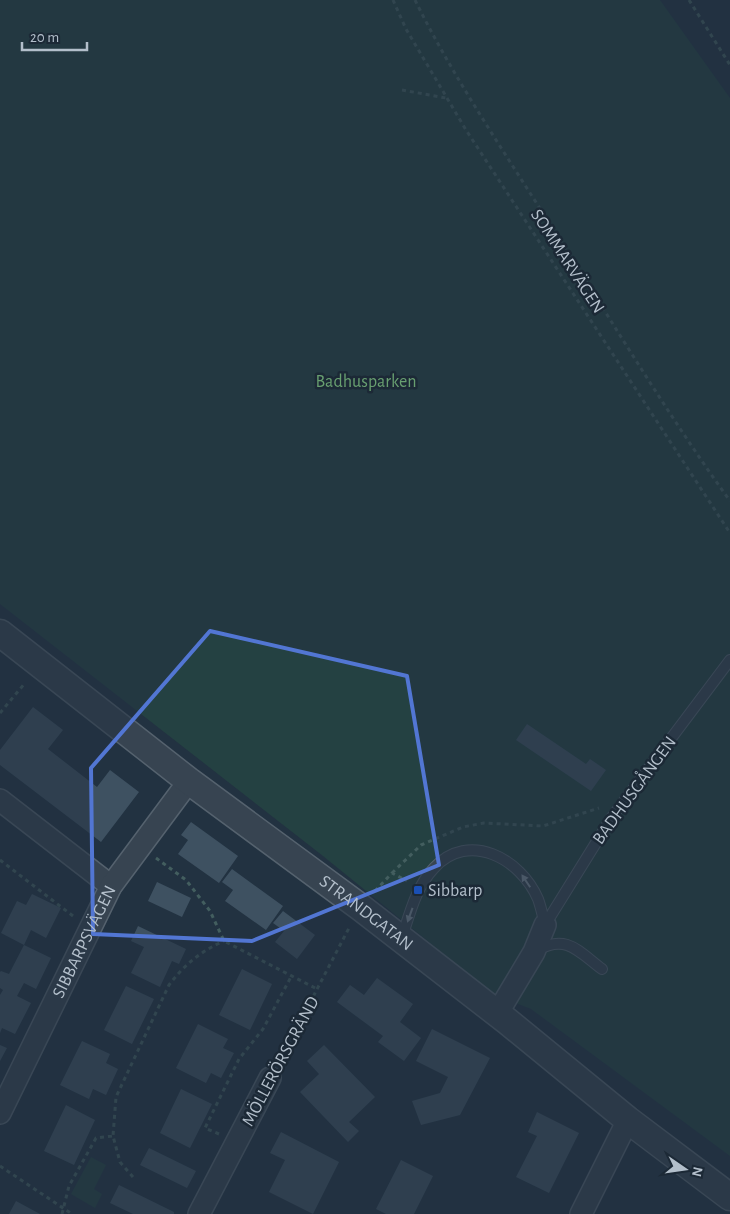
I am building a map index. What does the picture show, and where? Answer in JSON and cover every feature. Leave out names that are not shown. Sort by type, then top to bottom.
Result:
[{"type":"street","name":"STRANDGATAN","points":[[0,633],[189,781],[360,907],[628,1120],[730,1197]]},
{"type":"street","name":"SIBBARPSVÄGEN","points":[[0,1112],[112,886],[189,781]]},
{"type":"street","points":[[0,800],[112,886]]},
{"type":"street","points":[[497,1014],[534,952],[546,925]]},
{"type":"street","name":"MÖLLERÖRSGRÄND","points":[[198,1214],[270,1078]]},
{"type":"street","points":[[581,1214],[628,1120]]},
{"type":"lane","name":"BADHUSGÅNGEN","points":[[546,925],[624,800],[730,660]]},
{"type":"lane","points":[[401,939],[418,890],[434,868],[448,856],[462,851],[476,850],[492,853],[505,859],[516,869],[538,898],[546,925]]},
{"type":"lane","points":[[534,952],[551,943],[560,942],[571,947],[602,969]]},
{"type":"path","name":"SOMMARVÄGEN","points":[[393,0],[406,29],[466,130],[730,532]]},
{"type":"path","name":"SOMMARVÄGEN","points":[[415,0],[428,27],[507,156],[639,364],[730,501]]},
{"type":"path","points":[[690,0],[730,65]]},
{"type":"path","points":[[402,90],[447,98]]},
{"type":"path","points":[[0,713],[41,664]]},
{"type":"path","name":"MÖLLERÖRSGRÄND","points":[[270,1078],[360,907],[421,845],[463,827],[484,823],[543,826],[624,800]]},
{"type":"path","points":[[140,847],[186,880],[210,911],[224,941],[317,989]]},
{"type":"path","points":[[0,860],[90,930]]},
{"type":"path","points":[[392,873],[410,882]]},
{"type":"path","points":[[133,1177],[120,1162],[113,1136],[116,1097],[169,985],[180,970],[195,958],[224,941]]},
{"type":"path","points":[[237,1142],[205,1128],[239,1059],[264,1029],[292,975]]},
{"type":"path","points":[[62,1214],[65,1209],[69,1186],[96,1138],[113,1136]]},
{"type":"path","points":[[0,1166],[72,1214]]},
{"type":"highlighted area","points":[[210,631],[407,676],[439,865],[252,941],[93,934],[91,768]]},
{"type":"green space","name":"Badhusparken","points":[[0,0],[660,0],[730,98],[730,1156],[531,1009],[493,994],[323,856],[0,604]]},
{"type":"green space","points":[[91,1157],[106,1165],[94,1189],[102,1194],[95,1208],[71,1194]]},
{"type":"building","points":[[33,707],[63,730],[48,749],[97,787],[110,770],[139,792],[101,842],[0,765],[0,750]]},
{"type":"building","points":[[527,724],[586,764],[590,759],[606,770],[591,791],[516,740]]},
{"type":"building","points":[[191,822],[238,856],[219,883],[178,854],[188,840],[181,835]]},
{"type":"building","points":[[232,869],[283,906],[266,930],[225,901],[233,890],[222,882]]},
{"type":"building","points":[[157,882],[191,898],[182,917],[148,901]]},
{"type":"building","points":[[32,894],[61,908],[46,938],[31,930],[24,945],[1,933],[17,901],[26,905]]},
{"type":"building","points":[[283,911],[315,935],[297,959],[275,942],[284,931],[273,923]]},
{"type":"building","points":[[138,926],[186,949],[179,964],[172,961],[160,987],[131,973],[144,947],[131,941]]},
{"type":"building","points":[[24,945],[51,958],[36,989],[24,983],[17,996],[31,1003],[15,1034],[2,1028],[0,1033],[0,995],[3,990],[0,988],[0,972],[9,974]]},
{"type":"building","points":[[242,969],[272,984],[250,1030],[219,1015]]},
{"type":"building","points":[[377,978],[413,1004],[400,1022],[421,1038],[404,1061],[378,1042],[383,1036],[337,1002],[350,985],[364,995]]},
{"type":"building","points":[[126,986],[154,999],[132,1044],[104,1030]]},
{"type":"building","points":[[198,1024],[228,1039],[223,1048],[234,1053],[221,1078],[211,1073],[206,1083],[176,1068]]},
{"type":"building","points":[[432,1029],[490,1058],[460,1115],[421,1125],[412,1101],[440,1093],[448,1077],[416,1061]]},
{"type":"building","points":[[82,1041],[110,1054],[106,1063],[118,1069],[106,1095],[93,1089],[89,1099],[60,1085]]},
{"type":"building","points":[[0,1045],[7,1048],[0,1061]]},
{"type":"building","points":[[324,1045],[375,1097],[349,1122],[359,1131],[348,1142],[300,1092],[319,1074],[307,1061]]},
{"type":"building","points":[[181,1089],[212,1104],[190,1148],[160,1133]]},
{"type":"building","points":[[66,1105],[95,1120],[74,1165],[44,1151]]},
{"type":"building","points":[[537,1112],[579,1133],[549,1193],[516,1177],[537,1136],[528,1132]]},
{"type":"building","points":[[281,1132],[339,1162],[313,1214],[269,1192],[285,1160],[270,1153]]},
{"type":"building","points":[[149,1148],[196,1171],[187,1188],[140,1165]]},
{"type":"building","points":[[401,1160],[433,1176],[414,1214],[386,1214],[376,1209]]},
{"type":"building","points":[[119,1185],[174,1212],[174,1214],[133,1214],[110,1203]]},
{"type":"building","points":[[16,1201],[40,1214],[9,1214]]},
{"type":"place","name":"Sibbarp","points":[[418,890]]}]
